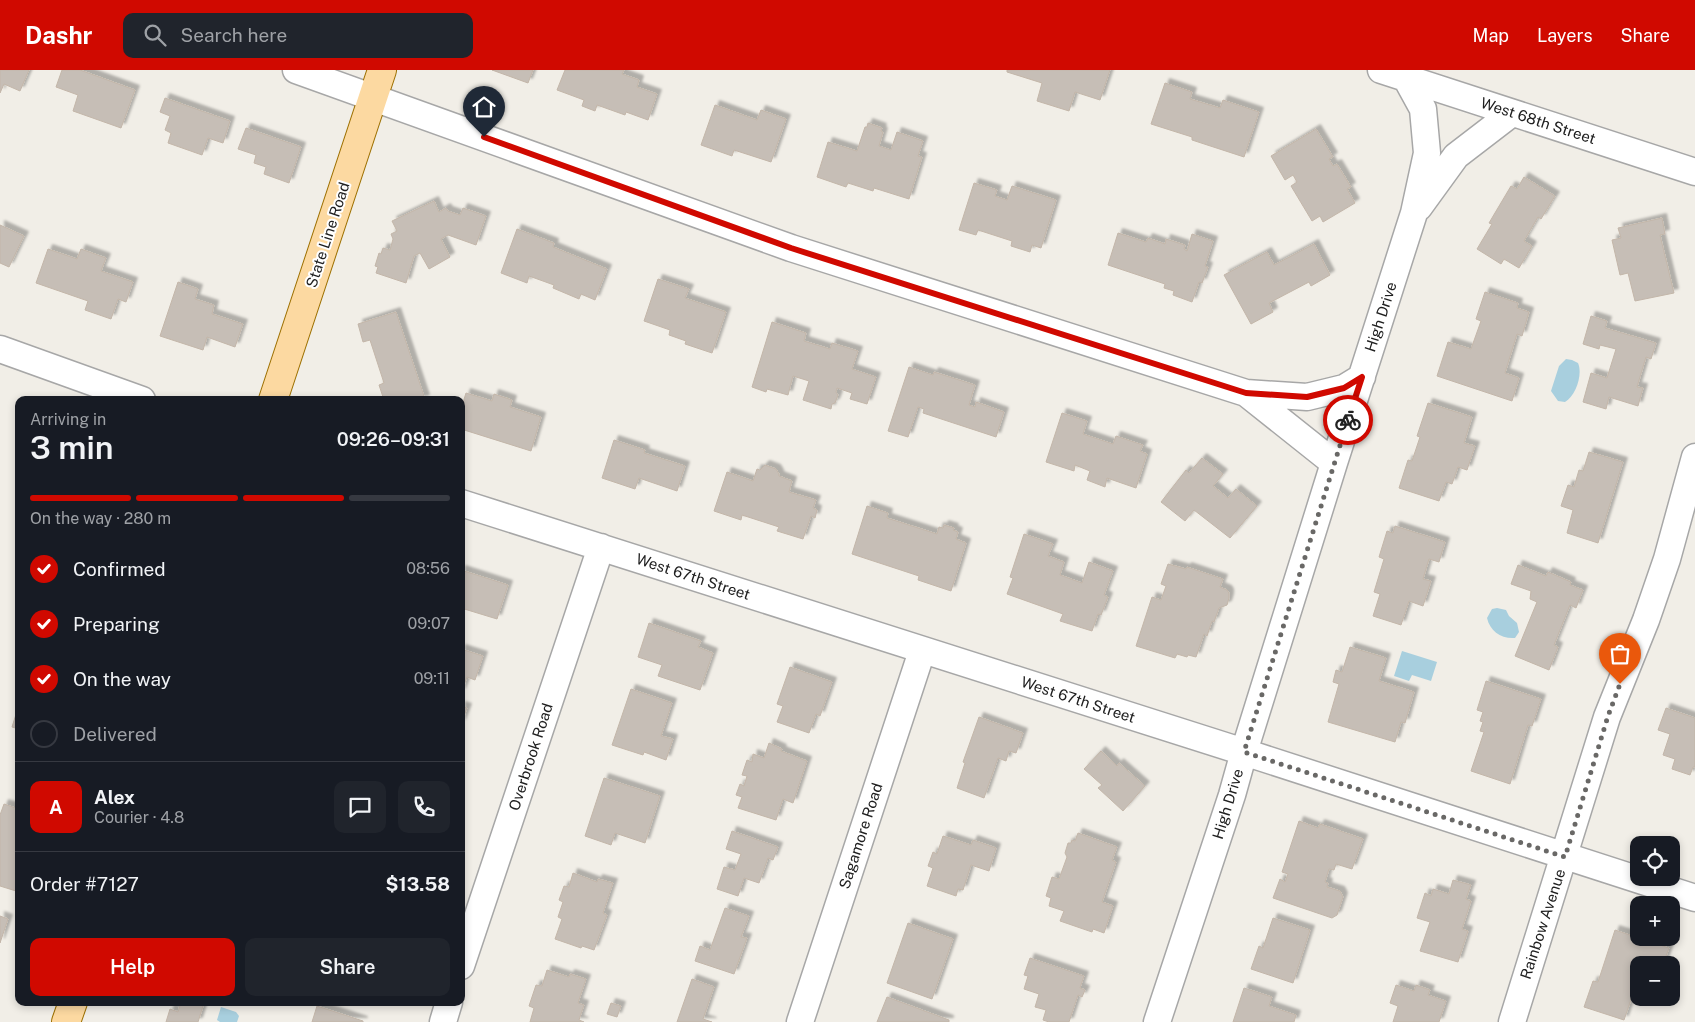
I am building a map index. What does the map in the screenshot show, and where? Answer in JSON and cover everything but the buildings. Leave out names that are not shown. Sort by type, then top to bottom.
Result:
[{"type":"main road","name":"State Line Road","points":[[274,396],[382,70]]},
{"type":"main road","points":[[66,1022],[72,1006]]},
{"type":"street","points":[[296,70],[791,248],[1246,393],[1307,397],[1344,388],[1362,377]]},
{"type":"street","name":"West 68th Street","points":[[1381,70],[1695,172]]},
{"type":"street","name":"High Drive","points":[[1157,1022],[1232,795],[1334,463],[1414,213],[1427,153],[1423,109],[1406,78]]},
{"type":"street","name":"High Drive","points":[[1414,213],[1456,156],[1512,113]]},
{"type":"street","points":[[0,349],[131,396]]},
{"type":"street","points":[[1246,393],[1334,463]]},
{"type":"street","name":"Rainbow Avenue","points":[[1512,1022],[1608,716],[1646,620],[1667,559],[1695,456]]},
{"type":"street","name":"West 67th Street","points":[[465,504],[1244,752],[1695,898]]},
{"type":"street","name":"Overbrook Road","points":[[465,954],[601,548]]},
{"type":"street","name":"Sagamore Road","points":[[800,1022],[922,651]]},
{"type":"street","points":[[442,1022],[448,1006]]},
{"type":"water","points":[[1566,359],[1578,363],[1580,373],[1575,390],[1565,402],[1558,401],[1551,391],[1559,366]]},
{"type":"water","points":[[1492,609],[1506,610],[1509,616],[1517,623],[1519,632],[1515,638],[1501,636],[1488,623],[1487,618]]},
{"type":"water","points":[[1402,651],[1437,662],[1431,681],[1412,675],[1409,681],[1394,676]]},
{"type":"water","points":[[221,1007],[236,1012],[239,1016],[237,1022],[220,1022],[217,1020]]},
{"type":"way so far","points":[[1348,420],[1244,752],[1565,857],[1608,716],[1620,684]]},
{"type":"route","points":[[484,137],[791,248],[1246,393],[1307,397],[1344,388],[1362,377],[1348,420]]}]
